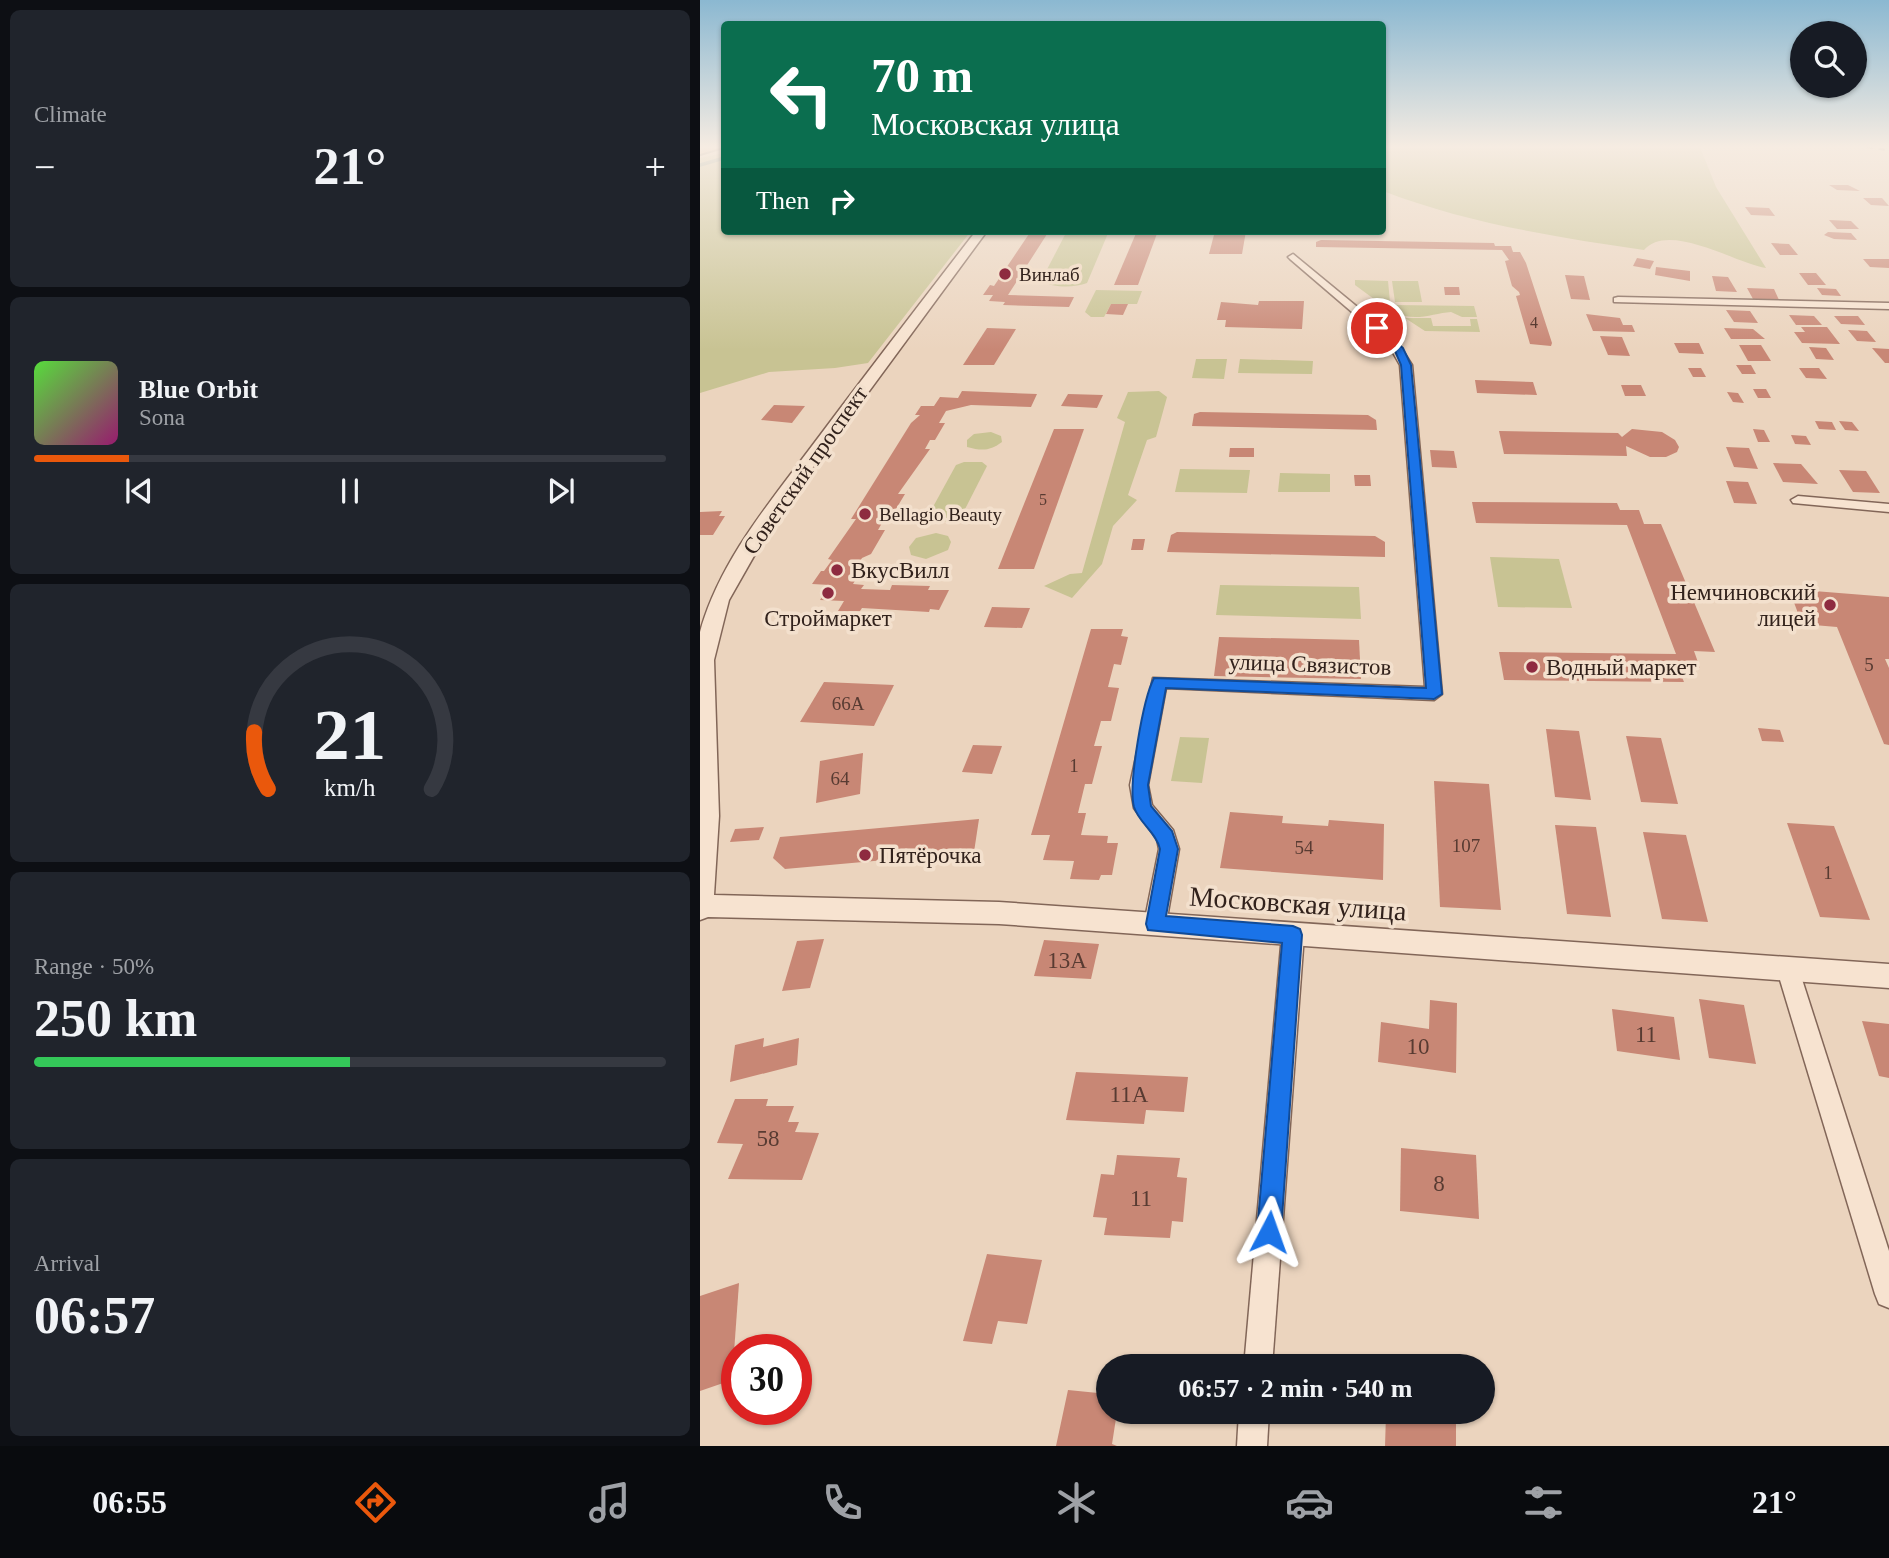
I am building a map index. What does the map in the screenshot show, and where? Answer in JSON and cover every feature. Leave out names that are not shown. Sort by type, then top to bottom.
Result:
[{"type":"street","name":"Советский проспект","points":[[700,908],[708,826],[702,723],[704,659],[726,592],[769,515],[871,375],[979,235]]},
{"type":"street","name":"улица Связистов","points":[[1155,924],[1169,849],[1166,836],[1143,808],[1139,785],[1159,682],[1434,694],[1406,365],[1391,340],[1293,257]]},
{"type":"street","points":[[1618,300],[1889,306]]},
{"type":"street","points":[[1798,500],[1889,508]]},
{"type":"street","name":"Московская улица","points":[[700,908],[934,910],[1889,976]]},
{"type":"street","points":[[1259,1354],[1293,935]]},
{"type":"street","points":[[1788,970],[1889,1294]]},
{"type":"street","points":[[1252,1446],[1253,1424]]},
{"type":"shaded area","points":[[700,214],[721,214],[721,235],[968,235],[868,363],[769,372],[700,393]]},
{"type":"shaded area","points":[[1456,214],[1733,214],[1766,268],[1686,242],[1655,242],[1644,250],[1511,228]]},
{"type":"shaded area","points":[[1065,235],[1107,235],[1087,283],[1064,287],[1041,281]]},
{"type":"shaded area","points":[[1355,280],[1388,281],[1390,302],[1378,302],[1355,285]]},
{"type":"shaded area","points":[[1392,281],[1418,281],[1422,302],[1395,302]]},
{"type":"shaded area","points":[[1096,290],[1142,291],[1137,304],[1111,304],[1104,317],[1091,317],[1085,312]]},
{"type":"shaded area","points":[[1395,305],[1474,306],[1477,317],[1462,317],[1451,312],[1409,317],[1396,312]]},
{"type":"shaded area","points":[[1405,318],[1431,318],[1433,326],[1471,326],[1470,319],[1477,319],[1480,332],[1425,331]]},
{"type":"shaded area","points":[[1196,359],[1227,359],[1224,379],[1192,378]]},
{"type":"shaded area","points":[[1240,359],[1313,361],[1312,374],[1238,373]]},
{"type":"shaded area","points":[[1159,391],[1167,397],[1156,437],[1147,440],[1128,495],[1137,500],[1113,526],[1102,564],[1072,598],[1044,586],[1070,574],[1082,573],[1125,422],[1117,418],[1128,392]]},
{"type":"shaded area","points":[[991,432],[1001,436],[1002,442],[986,449],[967,447],[967,440],[974,434]]},
{"type":"shaded area","points":[[982,462],[987,466],[961,517],[951,522],[934,522],[928,516],[956,465]]},
{"type":"shaded area","points":[[1180,469],[1250,470],[1247,493],[1175,492]]},
{"type":"shaded area","points":[[1280,473],[1330,474],[1330,492],[1278,492]]},
{"type":"shaded area","points":[[936,533],[948,536],[951,542],[948,550],[926,559],[911,555],[909,547],[916,538]]},
{"type":"shaded area","points":[[1490,557],[1559,559],[1572,608],[1498,607]]},
{"type":"shaded area","points":[[1220,585],[1359,587],[1361,619],[1216,615]]},
{"type":"shaded area","points":[[1180,737],[1209,738],[1202,783],[1171,781]]},
{"type":"building","points":[[1829,220],[1851,221],[1859,229],[1837,229]]},
{"type":"building","points":[[1828,232],[1851,233],[1857,240],[1834,239],[1824,235]]},
{"type":"building","points":[[1028,235],[1046,235],[1008,295],[1074,297],[1069,307],[1003,305],[1005,302],[989,301],[993,295],[983,295],[990,285],[994,286]]},
{"type":"building","points":[[1135,235],[1157,235],[1138,285],[1114,285]]},
{"type":"building","points":[[1214,235],[1245,235],[1242,254],[1209,254]]},
{"type":"building","points":[[1316,242],[1494,243],[1495,246],[1511,246],[1513,252],[1520,252],[1526,263],[1551,346],[1530,344],[1516,296],[1520,295],[1512,286],[1505,261],[1509,260],[1502,250],[1316,247]]},
{"type":"building","points":[[1771,243],[1789,244],[1798,255],[1780,255]]},
{"type":"building","points":[[1637,258],[1654,261],[1650,269],[1633,266]]},
{"type":"building","points":[[1863,259],[1889,259],[1889,268],[1870,267]]},
{"type":"building","points":[[1656,267],[1690,271],[1690,281],[1655,275]]},
{"type":"building","points":[[1799,273],[1816,273],[1826,285],[1808,285]]},
{"type":"building","points":[[1565,275],[1584,276],[1590,300],[1571,299]]},
{"type":"building","points":[[1712,276],[1728,277],[1737,292],[1716,291]]},
{"type":"building","points":[[1444,287],[1459,287],[1460,295],[1445,295]]},
{"type":"building","points":[[1747,288],[1774,289],[1779,300],[1753,299]]},
{"type":"building","points":[[1817,288],[1836,289],[1841,296],[1822,295]]},
{"type":"building","points":[[1259,301],[1304,301],[1302,329],[1225,327],[1226,320],[1217,320],[1221,302],[1258,305]]},
{"type":"building","points":[[1111,304],[1128,304],[1123,315],[1106,314]]},
{"type":"building","points":[[1726,310],[1750,311],[1758,323],[1734,322]]},
{"type":"building","points":[[1586,314],[1620,318],[1623,325],[1632,325],[1635,332],[1593,331]]},
{"type":"building","points":[[1789,315],[1814,316],[1822,325],[1796,325]]},
{"type":"building","points":[[1834,316],[1858,316],[1865,325],[1841,324]]},
{"type":"building","points":[[1801,327],[1827,327],[1840,344],[1802,343],[1794,332],[1805,332]]},
{"type":"building","points":[[987,328],[1016,329],[994,365],[963,365]]},
{"type":"building","points":[[1724,328],[1753,329],[1765,339],[1731,339]]},
{"type":"building","points":[[1848,330],[1867,331],[1876,342],[1857,341]]},
{"type":"building","points":[[1600,336],[1622,337],[1630,356],[1608,355]]},
{"type":"building","points":[[1674,343],[1699,343],[1704,354],[1679,353]]},
{"type":"building","points":[[1739,345],[1761,345],[1771,361],[1748,361]]},
{"type":"building","points":[[1809,347],[1826,348],[1834,360],[1816,359]]},
{"type":"building","points":[[1872,348],[1889,349],[1889,363],[1885,363]]},
{"type":"building","points":[[1736,365],[1751,365],[1756,374],[1742,374]]},
{"type":"building","points":[[1688,368],[1701,368],[1706,377],[1693,377]]},
{"type":"building","points":[[1799,368],[1819,368],[1827,379],[1806,378]]},
{"type":"building","points":[[1475,380],[1533,382],[1537,395],[1477,393]]},
{"type":"building","points":[[1621,385],[1641,385],[1646,396],[1625,396]]},
{"type":"building","points":[[1753,389],[1766,389],[1771,398],[1758,398]]},
{"type":"building","points":[[962,391],[1037,394],[1031,407],[971,405],[946,411],[939,423],[945,423],[935,440],[930,440],[925,449],[930,449],[898,494],[905,494],[893,514],[887,514],[878,530],[885,530],[871,554],[862,558],[854,571],[861,571],[853,584],[864,585],[861,589],[890,590],[892,585],[930,586],[928,590],[949,590],[939,610],[930,609],[929,612],[862,608],[860,611],[838,611],[844,601],[820,600],[830,585],[812,584],[832,560],[828,559],[856,519],[851,519],[911,423],[920,415],[915,415],[921,406],[934,406],[940,397],[958,398]]},
{"type":"building","points":[[1727,392],[1738,393],[1744,403],[1733,402]]},
{"type":"building","points":[[1068,394],[1103,395],[1097,408],[1061,406]]},
{"type":"building","points":[[774,405],[805,406],[792,423],[761,420]]},
{"type":"building","points":[[1194,414],[1368,415],[1376,420],[1377,430],[1192,426]]},
{"type":"building","points":[[1815,421],[1832,422],[1836,430],[1819,429]]},
{"type":"building","points":[[1839,421],[1852,422],[1859,431],[1845,430]]},
{"type":"building","points":[[1054,429],[1084,429],[1034,569],[998,569]]},
{"type":"building","points":[[1632,429],[1662,432],[1675,440],[1679,447],[1677,452],[1666,457],[1650,457],[1626,446],[1627,456],[1504,454],[1499,431],[1618,433],[1622,437]]},
{"type":"building","points":[[1753,429],[1764,430],[1770,442],[1758,442]]},
{"type":"building","points":[[1791,435],[1806,436],[1811,445],[1795,444]]},
{"type":"building","points":[[1726,447],[1749,448],[1758,469],[1734,467]]},
{"type":"building","points":[[1230,448],[1254,448],[1254,457],[1229,457]]},
{"type":"building","points":[[1430,450],[1454,451],[1457,468],[1432,467]]},
{"type":"building","points":[[1773,463],[1801,464],[1818,484],[1783,482]]},
{"type":"building","points":[[1839,470],[1866,471],[1880,493],[1853,492]]},
{"type":"building","points":[[1354,475],[1370,475],[1371,486],[1355,486]]},
{"type":"building","points":[[1726,481],[1748,482],[1757,504],[1734,503]]},
{"type":"building","points":[[1472,502],[1617,503],[1620,510],[1639,510],[1644,524],[1661,524],[1715,652],[1694,651],[1700,668],[1678,667],[1684,682],[1504,680],[1499,652],[1676,654],[1627,525],[1476,523]]},
{"type":"building","points":[[722,511],[719,516],[725,516],[713,535],[700,535],[700,512]]},
{"type":"building","points":[[1177,532],[1375,536],[1385,542],[1385,557],[1167,552],[1171,535]]},
{"type":"building","points":[[1133,539],[1145,539],[1143,550],[1131,550]]},
{"type":"building","points":[[1789,589],[1889,597],[1889,659],[1885,659],[1889,668],[1889,745],[1884,744],[1837,627],[1802,624]]},
{"type":"building","points":[[992,607],[1030,608],[1022,628],[984,627]]},
{"type":"building","points":[[1091,629],[1123,629],[1121,636],[1128,637],[1121,665],[1114,664],[1108,687],[1119,688],[1111,721],[1101,721],[1094,746],[1102,746],[1092,784],[1085,784],[1078,813],[1086,813],[1081,835],[1108,836],[1107,843],[1118,843],[1112,875],[1101,875],[1099,880],[1070,879],[1074,861],[1043,860],[1050,835],[1031,835]]},
{"type":"building","points":[[1219,637],[1359,640],[1361,679],[1214,676]]},
{"type":"building","points":[[824,682],[894,685],[874,726],[800,722]]},
{"type":"building","points":[[1758,728],[1780,730],[1784,742],[1762,741]]},
{"type":"building","points":[[1546,729],[1579,731],[1591,800],[1555,797]]},
{"type":"building","points":[[1626,736],[1661,738],[1678,804],[1641,802]]},
{"type":"building","points":[[973,745],[1002,746],[992,774],[962,772]]},
{"type":"building","points":[[863,753],[860,794],[816,803],[820,761]]},
{"type":"building","points":[[1434,781],[1489,784],[1501,910],[1440,907]]},
{"type":"building","points":[[1230,812],[1283,816],[1282,823],[1328,826],[1329,820],[1384,824],[1383,880],[1220,868]]},
{"type":"building","points":[[979,819],[974,852],[785,869],[773,858],[780,837]]},
{"type":"building","points":[[1787,823],[1834,826],[1870,920],[1820,917]]},
{"type":"building","points":[[1555,825],[1596,827],[1611,917],[1567,914]]},
{"type":"building","points":[[764,827],[759,840],[730,842],[735,829]]},
{"type":"building","points":[[1643,832],[1686,835],[1708,922],[1662,919]]},
{"type":"building","points":[[824,939],[810,988],[782,991],[797,941]]},
{"type":"building","points":[[1044,940],[1099,944],[1091,979],[1034,976]]},
{"type":"building","points":[[1699,999],[1744,1005],[1756,1064],[1709,1058]]},
{"type":"building","points":[[1430,1000],[1457,1003],[1456,1073],[1378,1062],[1381,1022],[1429,1029]]},
{"type":"building","points":[[1612,1009],[1674,1017],[1680,1060],[1617,1051]]},
{"type":"building","points":[[1862,1021],[1889,1024],[1889,1078],[1879,1076]]},
{"type":"building","points":[[764,1038],[763,1047],[799,1038],[797,1065],[730,1082],[735,1045]]},
{"type":"building","points":[[1076,1072],[1188,1077],[1184,1112],[1146,1110],[1144,1124],[1066,1120]]},
{"type":"building","points":[[735,1099],[768,1099],[766,1106],[794,1106],[788,1122],[799,1122],[795,1132],[819,1133],[802,1180],[728,1179],[743,1144],[717,1143]]},
{"type":"building","points":[[1401,1148],[1476,1155],[1479,1219],[1400,1211]]},
{"type":"building","points":[[1117,1155],[1180,1158],[1177,1177],[1187,1178],[1183,1222],[1172,1221],[1170,1238],[1104,1235],[1107,1218],[1093,1217],[1101,1174],[1114,1175]]},
{"type":"building","points":[[987,1254],[1042,1260],[1027,1324],[998,1321],[992,1344],[963,1341]]},
{"type":"building","points":[[739,1283],[735,1334],[721,1334],[721,1384],[700,1391],[700,1296]]},
{"type":"building","points":[[1068,1390],[1096,1393],[1096,1424],[1115,1424],[1112,1444],[1117,1446],[1056,1446]]},
{"type":"building","points":[[1386,1424],[1456,1424],[1456,1446],[1385,1446]]},
{"type":"place","name":"Винлаб","points":[[1005,274]]},
{"type":"place","name":"Bellagio Beauty","points":[[865,514]]},
{"type":"place","name":"ВкусВилл","points":[[837,570]]},
{"type":"place","name":"Строймаркет","points":[[828,593]]},
{"type":"place","name":"Немчиновский лицей","points":[[1830,605]]},
{"type":"place","name":"Водный маркет","points":[[1532,667]]},
{"type":"place","name":"Пятёрочка","points":[[865,855]]},
{"type":"route","points":[[1269,1232],[1293,935],[1155,924],[1169,849],[1166,836],[1143,808],[1139,785],[1159,682],[1434,694],[1406,365],[1400,350],[1377,328]]}]
